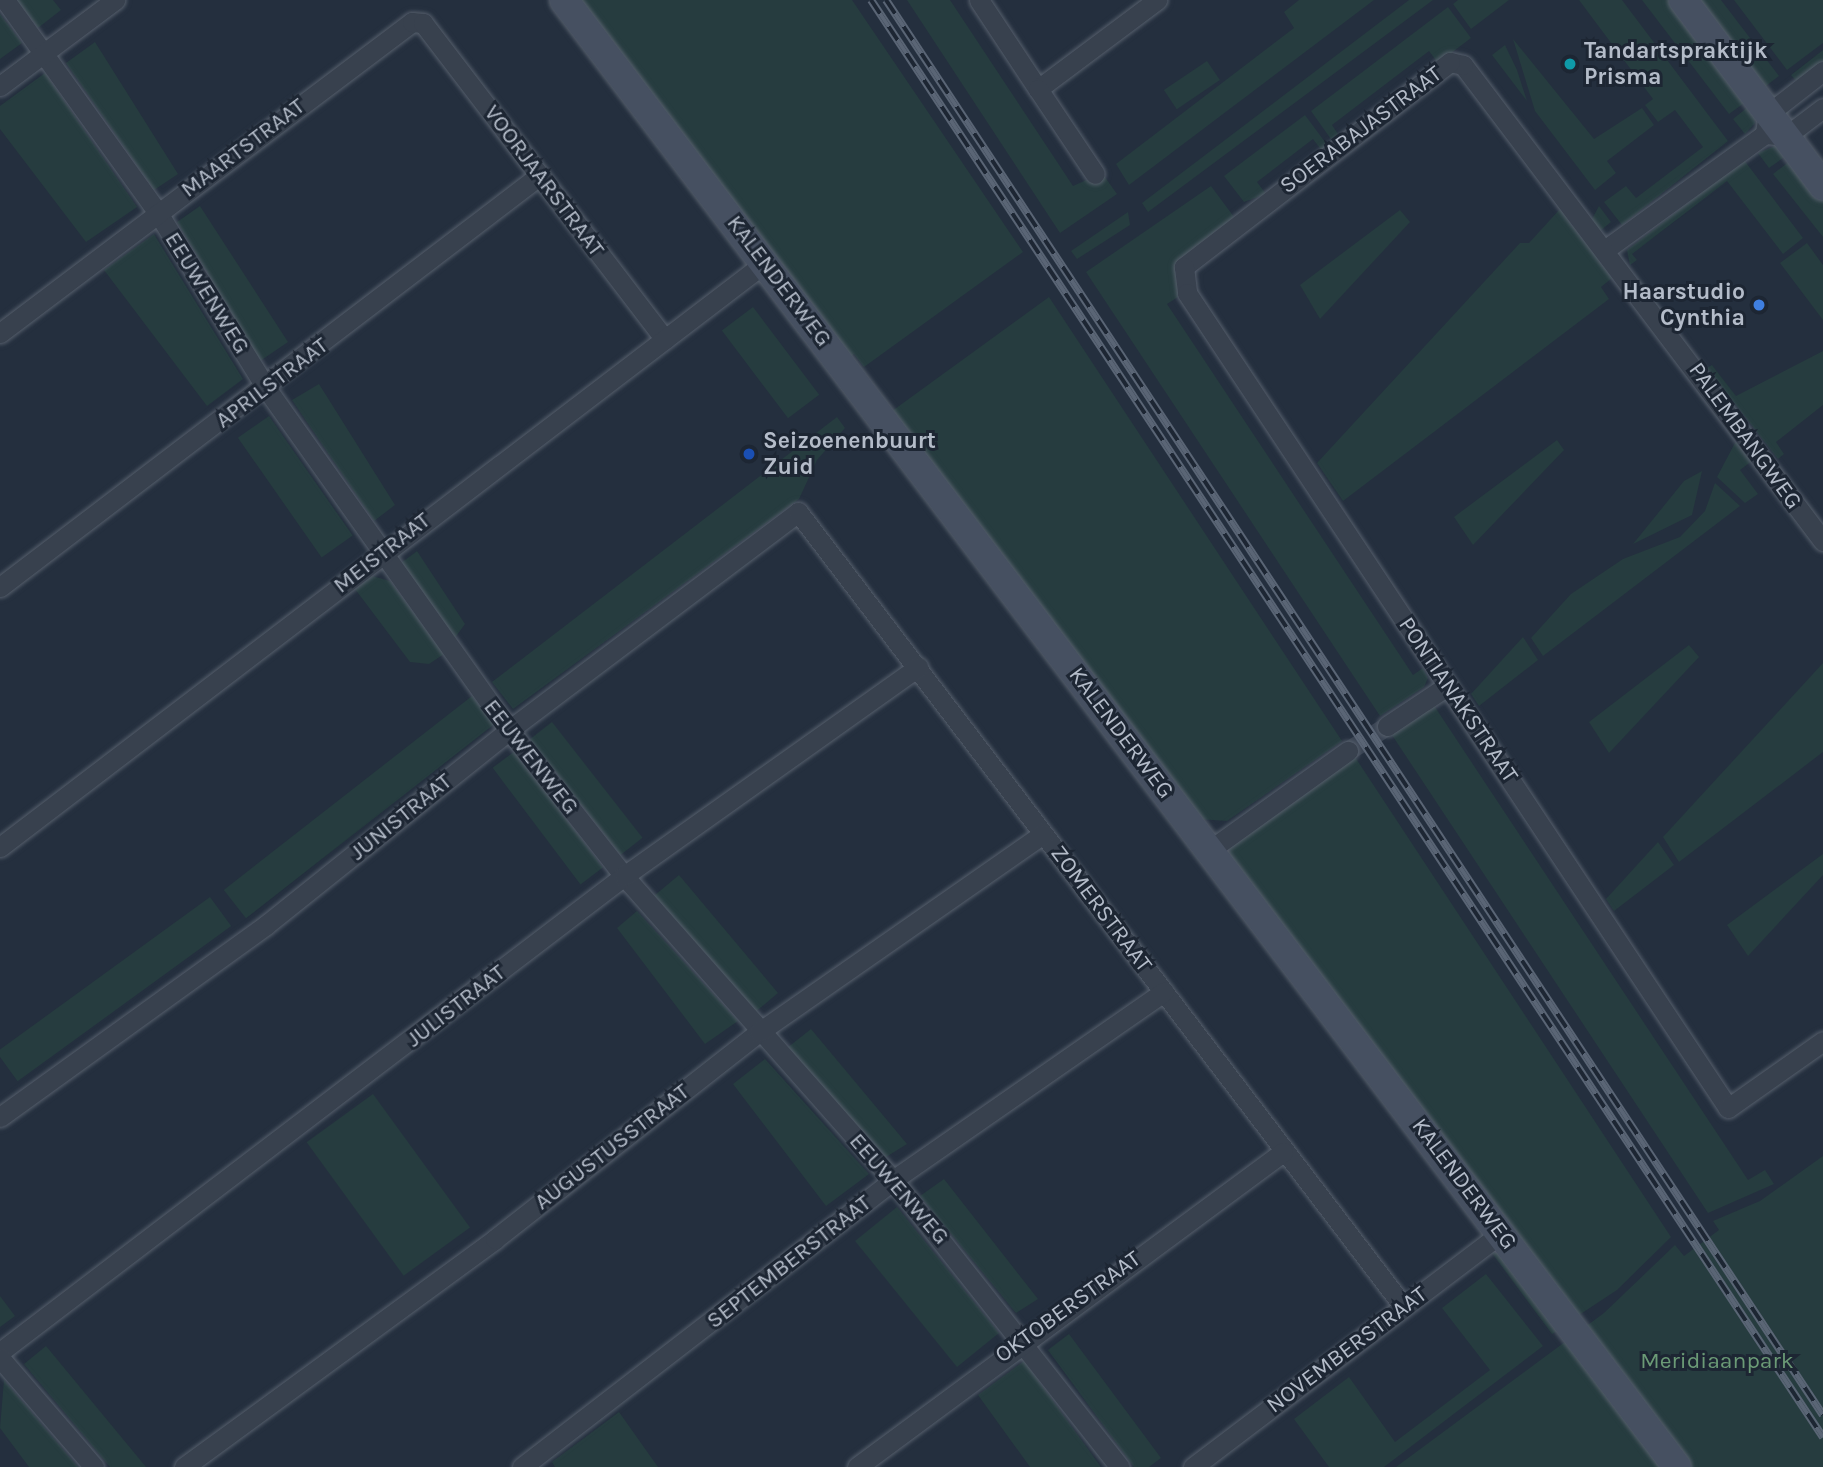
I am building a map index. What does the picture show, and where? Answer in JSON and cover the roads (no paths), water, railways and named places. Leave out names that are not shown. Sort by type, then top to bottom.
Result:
[{"type":"street","name":"EEUWENWEG","points":[[5,0],[158,213],[266,388],[509,730],[624,876],[759,1032],[893,1180],[1024,1337],[1120,1467]]},
{"type":"street","points":[[0,86],[115,0]]},
{"type":"street","name":"KALENDERWEG","points":[[564,0],[766,262],[1677,1467]]},
{"type":"street","points":[[979,0],[1095,174]]},
{"type":"street","points":[[1038,89],[1157,0]]},
{"type":"street","points":[[1683,0],[1773,128],[1823,186]]},
{"type":"street","name":"VOORJAARSTRAAT","points":[[423,23],[665,339]]},
{"type":"street","name":"MAARTSTRAAT","points":[[0,333],[404,26],[423,23]]},
{"type":"street","name":"SOERABAJASTRAAT","points":[[1187,293],[1184,267],[1450,62],[1463,65],[1565,197]]},
{"type":"street","points":[[1606,249],[1773,128],[1823,71]]},
{"type":"street","points":[[1773,128],[1823,108]]},
{"type":"street","name":"APRILSTRAAT","points":[[0,587],[266,388],[540,175]]},
{"type":"street","name":"PALEMBANGWEG","points":[[1565,197],[1823,541]]},
{"type":"street","name":"MEISTRAAT","points":[[0,847],[380,552],[766,262]]},
{"type":"street","name":"PONTIANAKSTRAAT","points":[[1187,293],[1728,1108],[1823,1041]]},
{"type":"street","name":"ZOMERSTRAAT","points":[[798,512],[1283,1152],[1403,1306]]},
{"type":"street","name":"JUNISTRAAT","points":[[0,1117],[266,925],[509,730],[798,512]]},
{"type":"street","name":"JULISTRAAT","points":[[0,1352],[624,876],[918,667]]},
{"type":"street","points":[[1387,726],[1447,686]]},
{"type":"street","points":[[1210,850],[1348,751]]},
{"type":"street","name":"AUGUSTUSSTRAAT","points":[[184,1467],[495,1239],[759,1032],[1043,834]]},
{"type":"street","name":"SEPTEMBERSTRAAT","points":[[522,1467],[893,1180],[1164,992]]},
{"type":"street","name":"OKTOBERSTRAAT","points":[[856,1467],[1024,1337],[1283,1152]]},
{"type":"street","name":"NOVEMBERSTRAAT","points":[[1193,1467],[1501,1233]]},
{"type":"street","points":[[0,1358],[94,1467]]},
{"type":"tunnel","points":[[1348,751],[1387,726]]},
{"type":"railway","points":[[871,0],[1823,1437]]},
{"type":"railway","points":[[886,0],[1823,1415]]},
{"type":"place","name":"Tandartspraktijk Prisma","points":[[1570,64]]},
{"type":"place","name":"Haarstudio Cynthia","points":[[1759,305]]},
{"type":"place","name":"Seizoenenbuurt Zuid","points":[[749,454]]},
{"type":"park label","name":"Meridiaanpark","points":[[1717,1361]]}]
